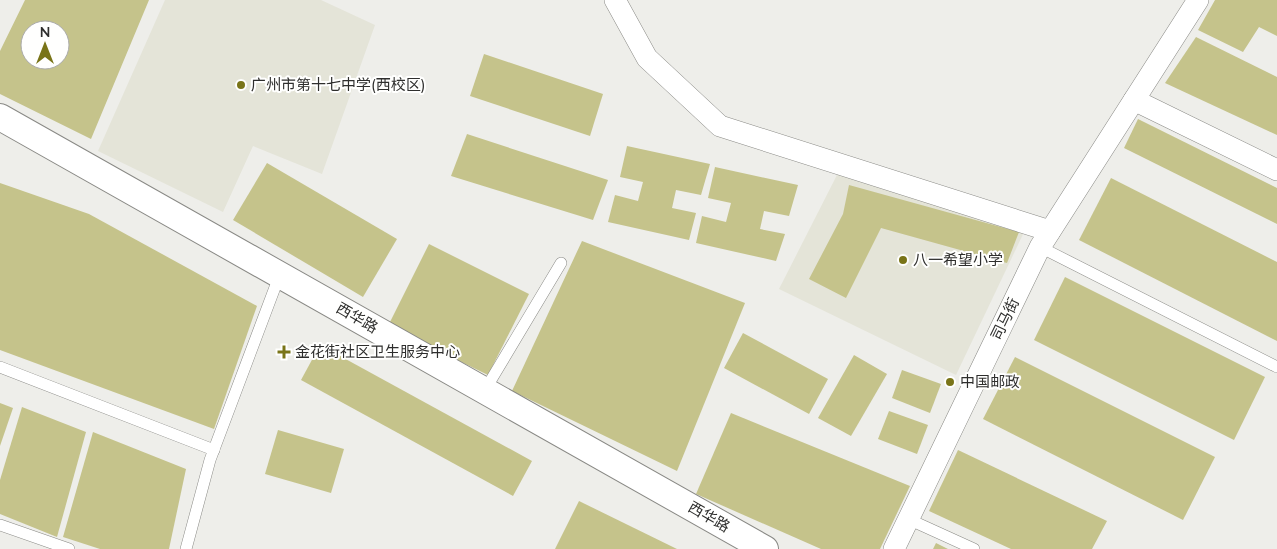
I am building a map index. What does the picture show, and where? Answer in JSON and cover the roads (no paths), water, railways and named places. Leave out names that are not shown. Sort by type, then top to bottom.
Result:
[{"type":"street","points":[[614,0],[647,58],[720,126],[1045,239]]},
{"type":"street","name":"司马街","points":[[894,549],[1045,239],[1198,0]]},
{"type":"street","points":[[1134,100],[1277,170]]},
{"type":"street","name":"西华路","points":[[0,117],[765,549]]},
{"type":"lane","points":[[1045,239],[1277,367]]},
{"type":"lane","points":[[484,390],[562,263]]},
{"type":"lane","points":[[186,549],[214,450],[280,274]]},
{"type":"lane","points":[[0,366],[214,450]]},
{"type":"lane","points":[[908,518],[974,549]]},
{"type":"lane","points":[[0,525],[69,549]]},
{"type":"place","name":"广州市第十七中学(西校区)","points":[[241,85]]},
{"type":"place","name":"八一希望小学","points":[[903,260]]},
{"type":"place","name":"金花街社区卫生服务中心","points":[[284,352]]},
{"type":"place","name":"中国邮政","points":[[950,382]]}]
